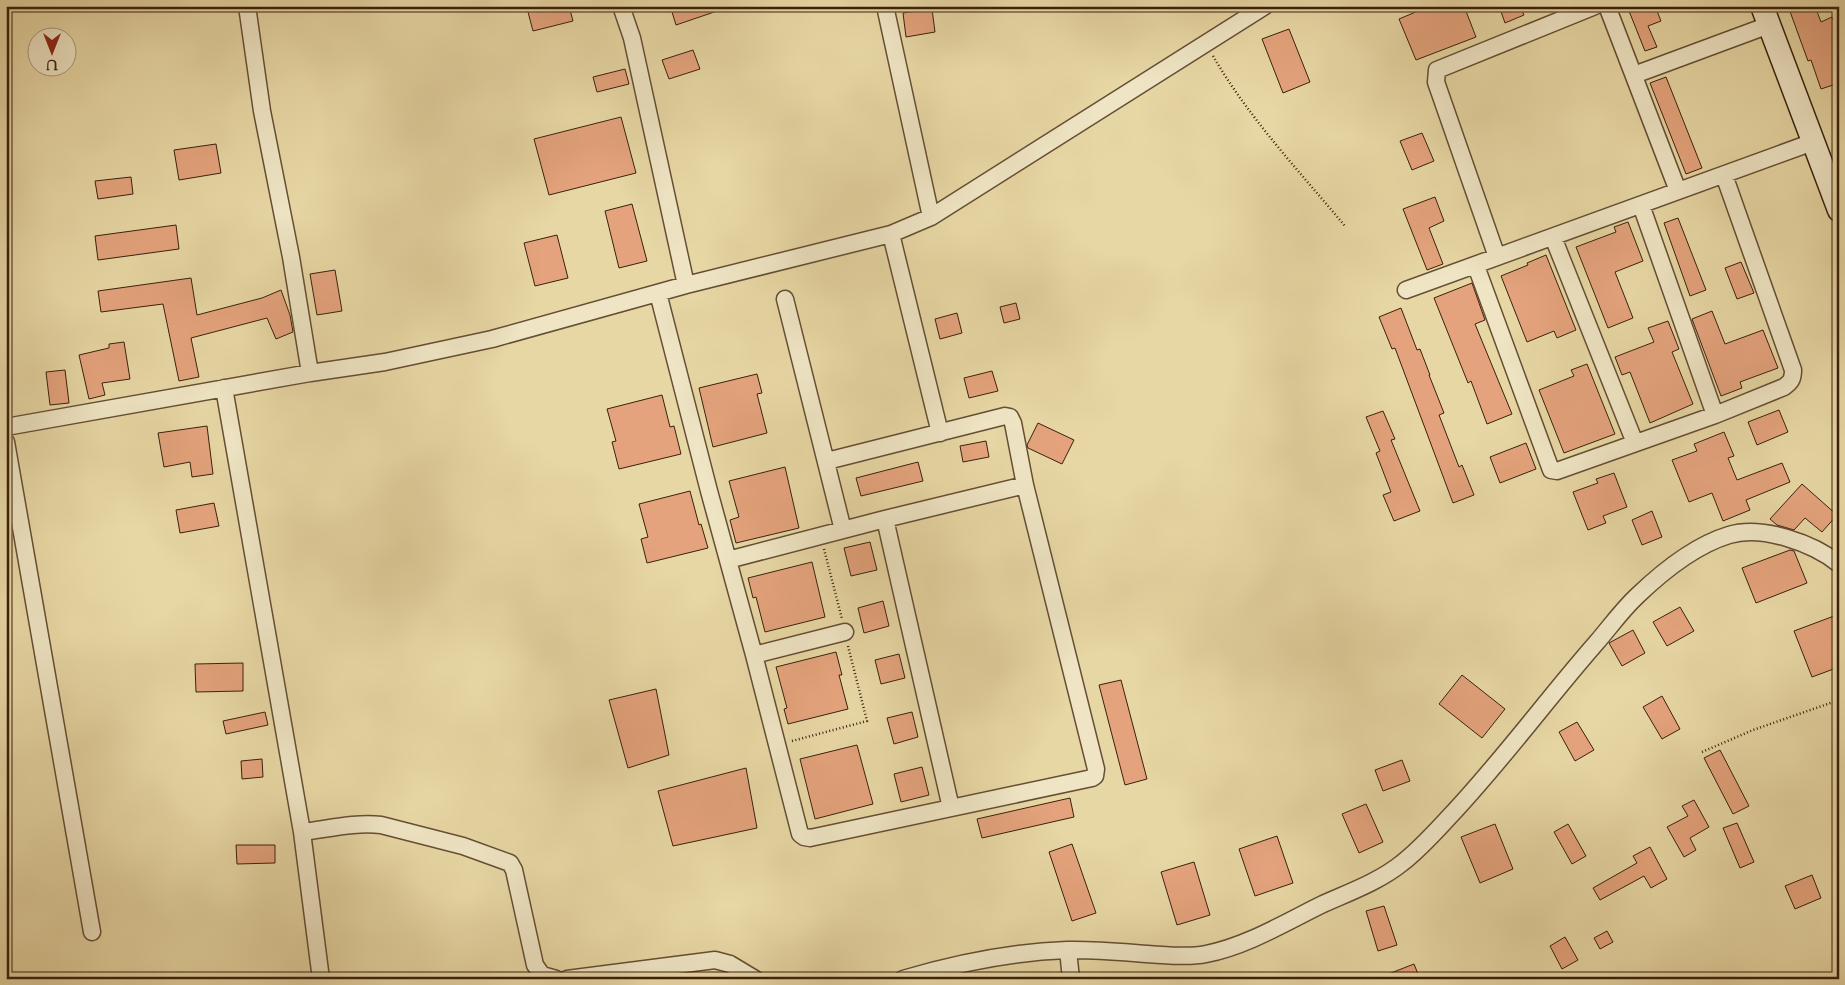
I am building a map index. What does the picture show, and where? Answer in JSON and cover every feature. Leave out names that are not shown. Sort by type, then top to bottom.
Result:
[{"type":"street","points":[[247,6],[262,111],[310,373]]},
{"type":"street","points":[[621,6],[632,38],[686,285]]},
{"type":"street","points":[[885,6],[931,217]]},
{"type":"street","points":[[6,426],[310,373],[385,362],[492,339],[686,285],[891,234],[931,217],[1265,6]]},
{"type":"street","points":[[1497,257],[1436,82],[1436,73],[1439,68],[1596,6]]},
{"type":"street","points":[[1607,6],[1678,191]]},
{"type":"street","points":[[1634,75],[1765,16],[1839,210]]},
{"type":"street","points":[[1406,290],[1813,142]]},
{"type":"street","points":[[1476,266],[1551,470],[1558,471],[1715,415],[1784,387],[1792,380],[1793,376],[1793,370],[1724,175]]},
{"type":"street","points":[[1641,205],[1715,415]]},
{"type":"street","points":[[891,234],[940,433]]},
{"type":"street","points":[[1553,237],[1635,443]]},
{"type":"street","points":[[658,293],[799,832],[804,837],[810,838],[1088,780],[1095,776],[1096,773],[1025,485],[1013,423],[1010,417],[1005,416],[827,461]]},
{"type":"street","points":[[785,299],[843,530]]},
{"type":"street","points":[[224,388],[302,832],[321,979]]},
{"type":"street","points":[[6,442],[92,932]]},
{"type":"street","points":[[728,560],[1025,485]]},
{"type":"street","points":[[885,519],[951,808]]},
{"type":"street","points":[[903,979],[966,963],[1030,953],[1068,950],[1168,955],[1204,954],[1224,949],[1252,937],[1376,879],[1394,869],[1422,846],[1480,785],[1564,680],[1636,596],[1674,565],[1711,543],[1738,533],[1749,532],[1767,533],[1782,537],[1820,551],[1839,564]]},
{"type":"street","points":[[754,655],[845,632]]},
{"type":"street","points":[[302,832],[352,825],[381,825],[463,846],[510,863],[514,870],[535,965],[542,975],[556,979]]},
{"type":"street","points":[[1068,950],[1071,979]]},
{"type":"street","points":[[567,979],[715,960],[730,964],[755,979]]},
{"type":"path","points":[[1205,43],[1230,86],[1261,127],[1345,226]]},
{"type":"path","points":[[776,745],[867,721],[821,537]]},
{"type":"path","points":[[1702,752],[1752,730],[1839,700]]},
{"type":"building","points":[[552,6],[569,6],[573,21],[533,31],[528,12]]},
{"type":"building","points":[[687,6],[726,6],[726,8],[676,25],[672,12]]},
{"type":"building","points":[[1430,6],[1464,6],[1476,37],[1416,60],[1399,19]]},
{"type":"building","points":[[1499,6],[1520,6],[1524,15],[1505,23]]},
{"type":"building","points":[[1627,6],[1641,6],[1643,11],[1655,6],[1661,21],[1648,26],[1657,47],[1645,51]]},
{"type":"building","points":[[1788,6],[1815,6],[1821,22],[1832,17],[1839,36],[1839,83],[1821,89],[1811,60],[1808,61]]},
{"type":"building","points":[[932,9],[935,32],[906,37],[903,13]]},
{"type":"building","points":[[1289,29],[1310,82],[1283,93],[1262,39]]},
{"type":"building","points":[[693,50],[700,69],[669,79],[662,60]]},
{"type":"building","points":[[625,69],[629,84],[597,92],[593,77]]},
{"type":"building","points":[[1666,77],[1702,168],[1686,174],[1650,83]]},
{"type":"building","points":[[621,117],[636,173],[549,195],[534,139]]},
{"type":"building","points":[[1422,133],[1434,161],[1412,170],[1400,141]]},
{"type":"building","points":[[216,144],[221,173],[179,180],[174,150]]},
{"type":"building","points":[[131,177],[133,194],[98,199],[95,181]]},
{"type":"building","points":[[1435,197],[1444,221],[1429,228],[1443,264],[1427,270],[1403,209]]},
{"type":"building","points":[[632,204],[647,261],[619,268],[605,211]]},
{"type":"building","points":[[1678,218],[1706,290],[1690,296],[1664,223]]},
{"type":"building","points":[[1628,222],[1643,261],[1615,272],[1633,318],[1608,328],[1576,247],[1616,232],[1614,227]]},
{"type":"building","points":[[176,225],[179,249],[98,260],[95,236]]},
{"type":"building","points":[[557,235],[568,278],[535,286],[524,243]]},
{"type":"building","points":[[1546,255],[1576,330],[1557,338],[1554,331],[1527,342],[1501,276]]},
{"type":"building","points":[[1741,262],[1754,293],[1737,299],[1725,268]]},
{"type":"building","points":[[335,270],[342,311],[317,315],[310,274]]},
{"type":"building","points":[[191,278],[197,315],[262,298],[281,290],[290,315],[293,332],[276,339],[267,318],[191,338],[199,377],[179,381],[163,304],[101,312],[98,291]]},
{"type":"building","points":[[1472,283],[1485,320],[1475,324],[1512,414],[1487,424],[1471,381],[1468,383],[1434,298]]},
{"type":"building","points":[[1016,303],[1020,319],[1004,323],[1000,307]]},
{"type":"building","points":[[1401,308],[1417,350],[1420,349],[1444,413],[1439,415],[1459,467],[1462,465],[1474,495],[1453,503],[1395,348],[1392,349],[1379,317]]},
{"type":"building","points":[[1712,311],[1725,344],[1763,330],[1778,368],[1740,382],[1742,388],[1721,396],[1692,319]]},
{"type":"building","points":[[957,313],[962,333],[940,339],[935,319]]},
{"type":"building","points":[[1668,321],[1679,349],[1672,352],[1693,404],[1650,423],[1630,372],[1622,375],[1615,357],[1654,342],[1648,328]]},
{"type":"building","points":[[124,342],[130,379],[102,383],[105,395],[89,399],[79,355],[109,348],[109,344]]},
{"type":"building","points":[[1587,364],[1615,434],[1564,453],[1539,390],[1574,376],[1571,370]]},
{"type":"building","points":[[65,370],[69,403],[50,405],[46,372]]},
{"type":"building","points":[[992,371],[998,391],[969,398],[964,378]]},
{"type":"building","points":[[757,374],[762,393],[757,394],[767,433],[713,447],[699,388]]},
{"type":"building","points":[[662,395],[670,427],[674,426],[681,454],[619,469],[612,442],[616,441],[607,409]]},
{"type":"building","points":[[1779,410],[1788,432],[1757,445],[1748,422]]},
{"type":"building","points":[[1383,411],[1395,439],[1391,440],[1420,511],[1394,521],[1383,495],[1391,492],[1376,453],[1380,451],[1366,417]]},
{"type":"building","points":[[1038,423],[1074,440],[1062,464],[1028,448],[1027,445]]},
{"type":"building","points":[[207,426],[213,474],[192,477],[190,462],[164,467],[158,433]]},
{"type":"building","points":[[1724,432],[1734,456],[1728,458],[1737,480],[1782,463],[1790,482],[1746,500],[1750,510],[1723,521],[1712,493],[1689,502],[1672,460],[1697,451],[1694,444]]},
{"type":"building","points":[[986,441],[989,457],[963,462],[960,446]]},
{"type":"building","points":[[1526,443],[1536,469],[1500,483],[1490,457]]},
{"type":"building","points":[[918,462],[923,481],[861,496],[856,478]]},
{"type":"building","points":[[785,467],[799,528],[736,543],[730,520],[739,517],[729,481]]},
{"type":"building","points":[[1614,473],[1627,507],[1603,516],[1606,523],[1588,530],[1573,492],[1598,483],[1596,479]]},
{"type":"building","points":[[1802,484],[1837,515],[1822,532],[1805,518],[1794,530],[1777,525],[1770,519]]},
{"type":"building","points":[[690,491],[699,525],[701,524],[708,548],[647,563],[641,539],[648,537],[639,504]]},
{"type":"building","points":[[214,503],[219,526],[180,533],[176,510]]},
{"type":"building","points":[[1652,511],[1662,537],[1642,545],[1632,520]]},
{"type":"building","points":[[870,542],[877,570],[851,576],[844,548]]},
{"type":"building","points":[[1790,550],[1794,551],[1807,583],[1756,603],[1742,568]]},
{"type":"building","points":[[812,562],[825,617],[765,632],[756,597],[753,598],[748,578]]},
{"type":"building","points":[[883,601],[889,626],[864,633],[858,608]]},
{"type":"building","points":[[1680,607],[1694,631],[1667,646],[1653,622]]},
{"type":"building","points":[[1834,616],[1839,629],[1839,667],[1812,677],[1794,631]]},
{"type":"building","points":[[1633,630],[1645,653],[1622,666],[1609,643]]},
{"type":"building","points":[[836,652],[842,675],[839,675],[848,709],[788,724],[784,709],[787,708],[776,667]]},
{"type":"building","points":[[899,654],[905,678],[881,684],[875,660]]},
{"type":"building","points":[[243,663],[243,691],[196,692],[195,664]]},
{"type":"building","points":[[1462,675],[1505,709],[1482,738],[1439,704]]},
{"type":"building","points":[[1121,680],[1147,779],[1125,785],[1099,685]]},
{"type":"building","points":[[656,689],[669,755],[628,768],[609,700]]},
{"type":"building","points":[[1662,696],[1680,729],[1662,739],[1643,707]]},
{"type":"building","points":[[265,712],[268,725],[226,734],[223,721]]},
{"type":"building","points":[[912,712],[918,737],[894,744],[887,718]]},
{"type":"building","points":[[1577,722],[1594,750],[1575,761],[1559,732]]},
{"type":"building","points":[[857,745],[873,804],[815,819],[800,759]]},
{"type":"building","points":[[1720,750],[1749,806],[1733,814],[1704,758]]},
{"type":"building","points":[[262,759],[263,777],[242,779],[241,761]]},
{"type":"building","points":[[1402,760],[1410,781],[1383,791],[1375,770]]},
{"type":"building","points":[[922,767],[929,795],[901,802],[894,774]]},
{"type":"building","points":[[746,768],[757,828],[673,846],[658,791]]},
{"type":"building","points":[[1070,798],[1074,817],[982,838],[977,819]]},
{"type":"building","points":[[1694,800],[1709,827],[1690,838],[1696,850],[1684,857],[1667,827],[1688,816],[1682,806]]},
{"type":"building","points":[[1366,804],[1383,842],[1359,853],[1342,814]]},
{"type":"building","points":[[1737,823],[1754,862],[1740,868],[1723,828]]},
{"type":"building","points":[[1495,824],[1513,869],[1480,883],[1461,837]]},
{"type":"building","points":[[1568,824],[1586,856],[1572,864],[1554,832]]},
{"type":"building","points":[[1277,836],[1293,883],[1255,896],[1239,849]]},
{"type":"building","points":[[1072,844],[1096,913],[1072,921],[1049,852]]},
{"type":"building","points":[[236,845],[275,845],[275,863],[237,864]]},
{"type":"building","points":[[1650,847],[1667,879],[1651,888],[1644,876],[1600,900],[1593,888],[1637,863],[1633,856]]},
{"type":"building","points":[[1194,862],[1210,915],[1177,925],[1161,872]]},
{"type":"building","points":[[1812,875],[1821,898],[1795,909],[1785,886]]},
{"type":"building","points":[[1384,906],[1397,945],[1378,951],[1366,911]]},
{"type":"building","points":[[1607,931],[1613,942],[1600,949],[1594,938]]},
{"type":"building","points":[[1565,937],[1578,960],[1562,969],[1550,946]]},
{"type":"building","points":[[1414,964],[1420,979],[1378,979],[1378,978]]}]
